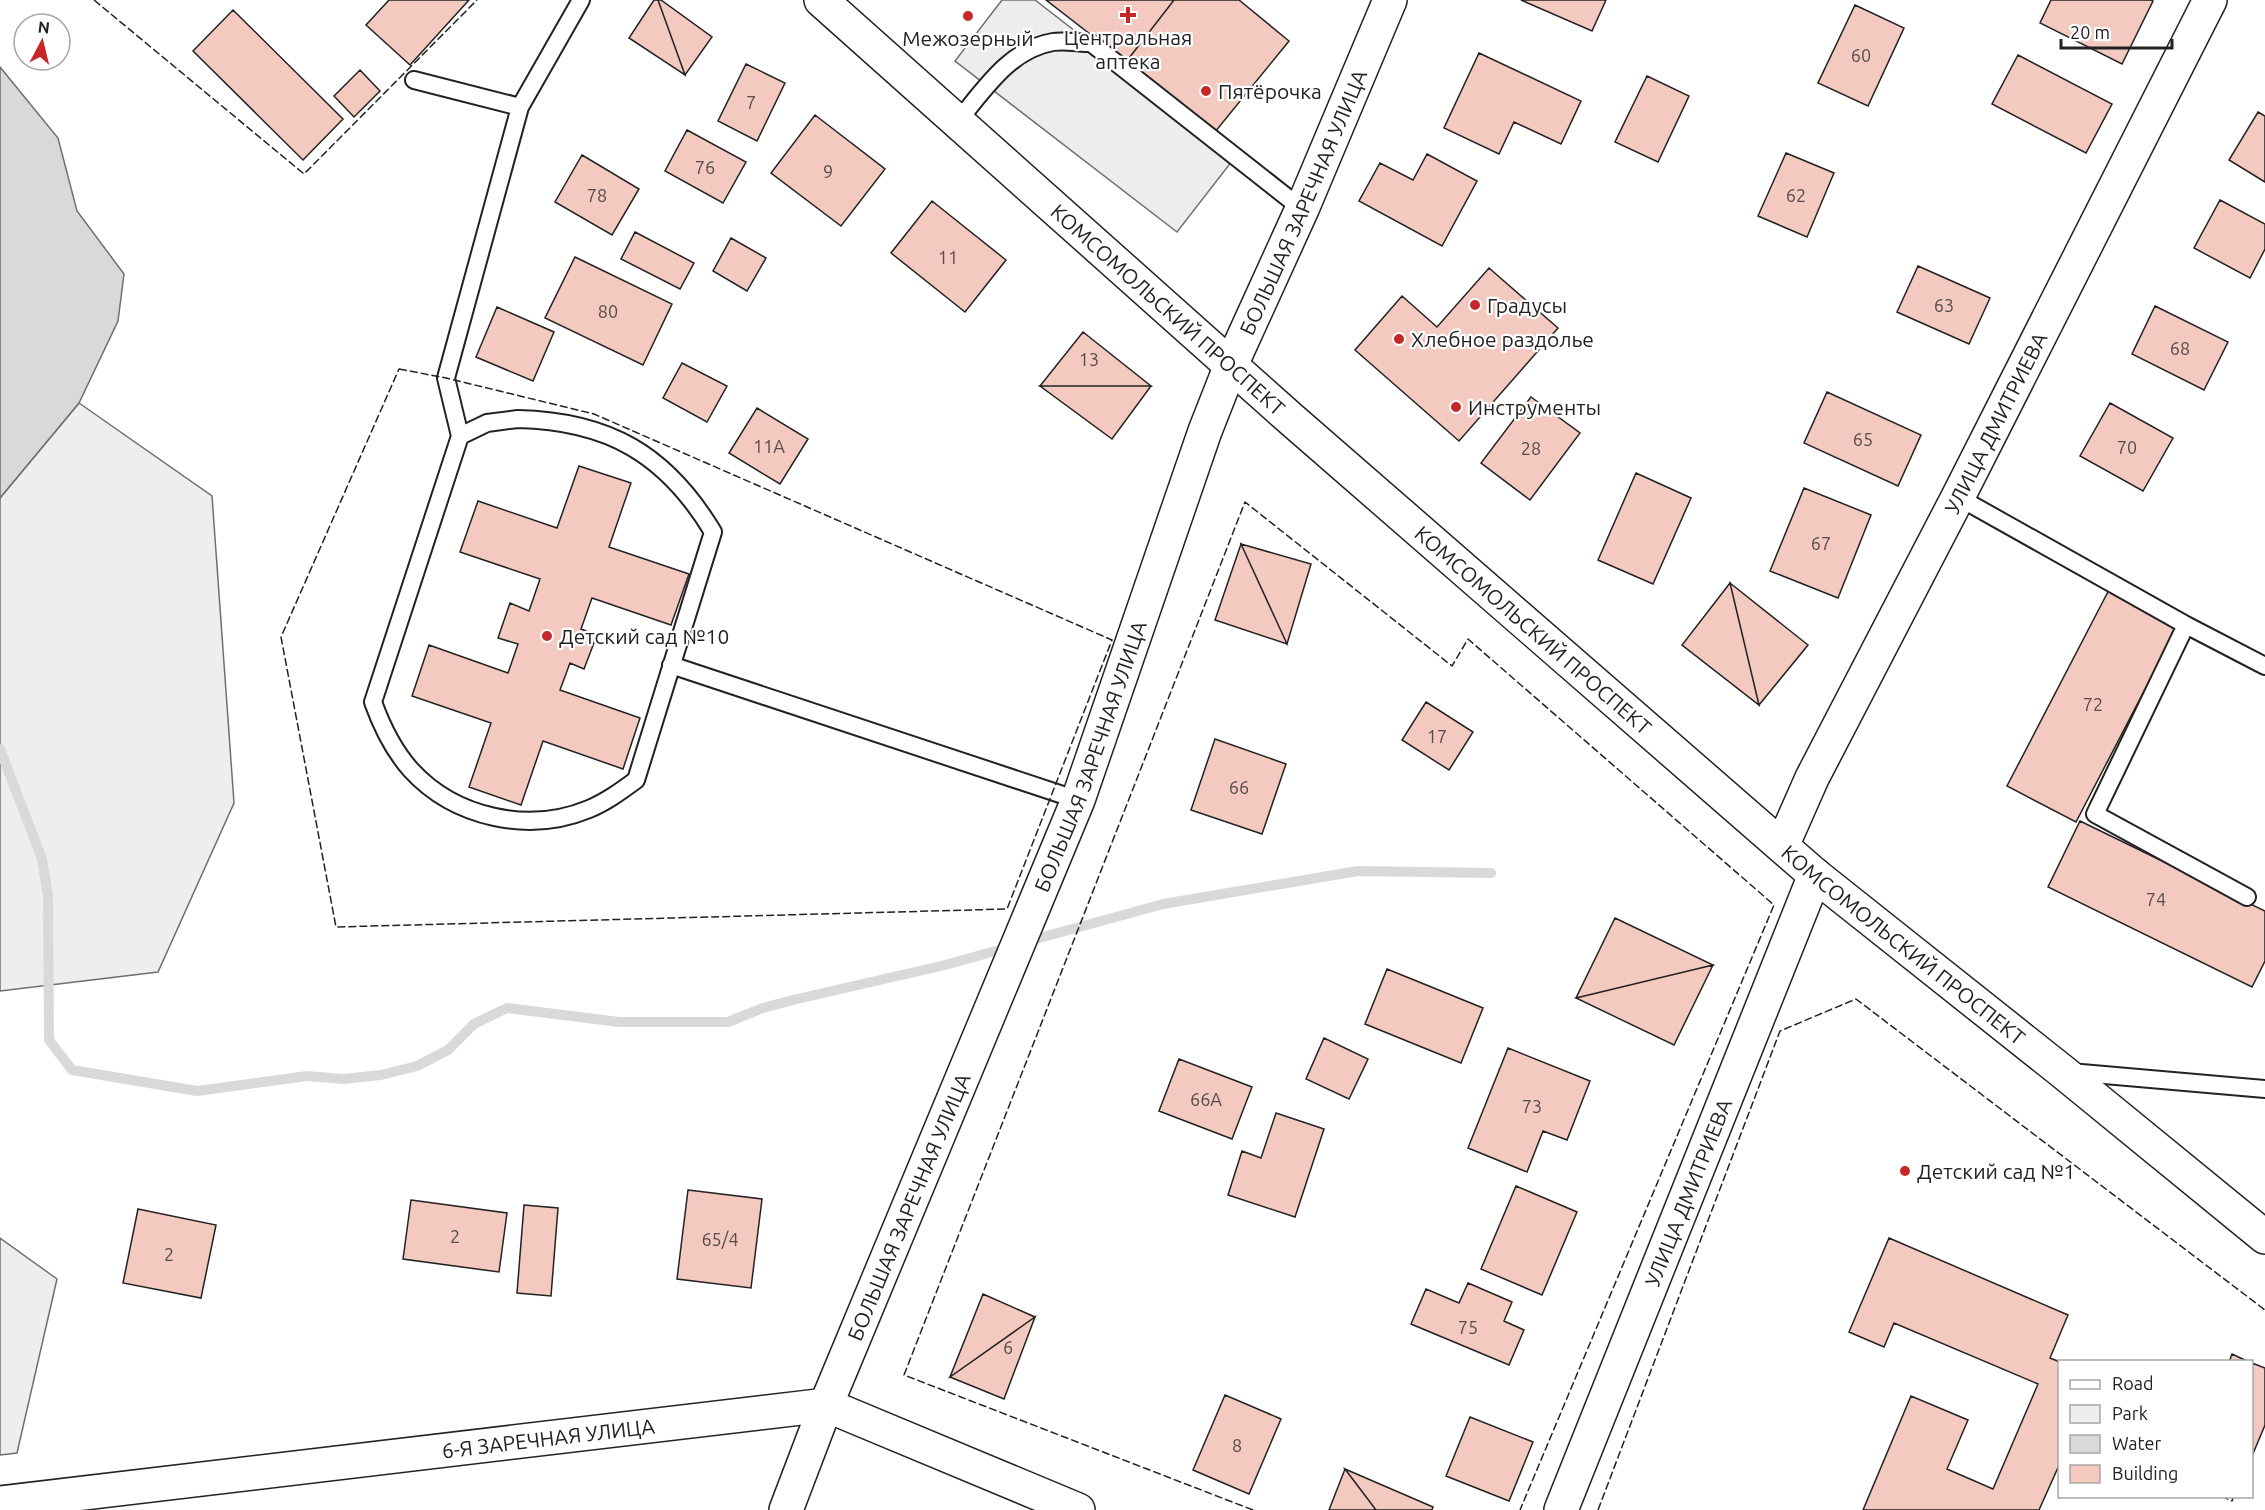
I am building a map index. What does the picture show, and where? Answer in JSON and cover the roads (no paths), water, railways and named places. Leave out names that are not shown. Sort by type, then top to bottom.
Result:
[{"type":"street","name":"КОМСОМОЛЬСКИЙ ПРОСПЕКТ","points":[[821,0],[1231,365],[1815,875],[2063,1072],[2265,1237]]},
{"type":"street","name":"БОЛЬШАЯ ЗАРЕЧНАЯ УЛИЦА","points":[[786,1510],[826,1405],[1078,800],[1206,430],[1231,365],[1302,209],[1390,0]]},
{"type":"street","name":"УЛИЦА ДМИТРИЕВА","points":[[1782,846],[1812,778],[1958,497],[2210,0]]},
{"type":"street","name":"УЛИЦА ДМИТРИЕВА","points":[[1560,1510],[1815,875]]},
{"type":"street","name":"6-Я ЗАРЕЧНАЯ УЛИЦА","points":[[0,1503],[826,1405],[1078,1510]]},
{"type":"lane","points":[[460,436],[487,423],[518,419],[548,420],[579,425],[608,435],[658,464],[698,507],[713,532],[636,780],[614,797],[588,810],[561,818],[506,820],[478,813],[454,803],[431,789],[411,771],[395,750],[382,727],[373,702],[460,436],[446,378],[520,107],[581,0]]},
{"type":"lane","points":[[958,121],[1001,70],[1027,51],[1054,42],[1090,43],[1302,209]]},
{"type":"lane","points":[[414,80],[520,107]]},
{"type":"lane","points":[[1958,497],[2186,626],[2265,666]]},
{"type":"lane","points":[[2186,626],[2095,814],[2247,897]]},
{"type":"lane","points":[[671,665],[1078,800]]},
{"type":"lane","points":[[2063,1072],[2265,1089]]},
{"type":"water","points":[[0,67],[58,138],[77,211],[124,274],[118,321],[79,403],[0,498]]},
{"type":"waterway","points":[[0,749],[42,859],[48,896],[49,1040],[72,1070],[197,1091],[307,1076],[343,1079],[381,1075],[417,1066],[448,1050],[474,1024],[507,1008],[619,1022],[728,1022],[763,1008],[941,966],[1010,947]]},
{"type":"waterway","points":[[1025,942],[1163,904],[1358,871],[1491,873]]},
{"type":"place","name":"Центральная аптека","points":[[1128,15]]},
{"type":"place","name":"Межозерный","points":[[968,16]]},
{"type":"place","name":"Пятёрочка","points":[[1206,91]]},
{"type":"place","name":"Градусы","points":[[1475,305]]},
{"type":"place","name":"Хлебное раздолье","points":[[1399,339]]},
{"type":"place","name":"Инструменты","points":[[1456,407]]},
{"type":"place","name":"Детский сад №10","points":[[547,636]]},
{"type":"place","name":"Детский сад №1","points":[[1905,1171]]}]
